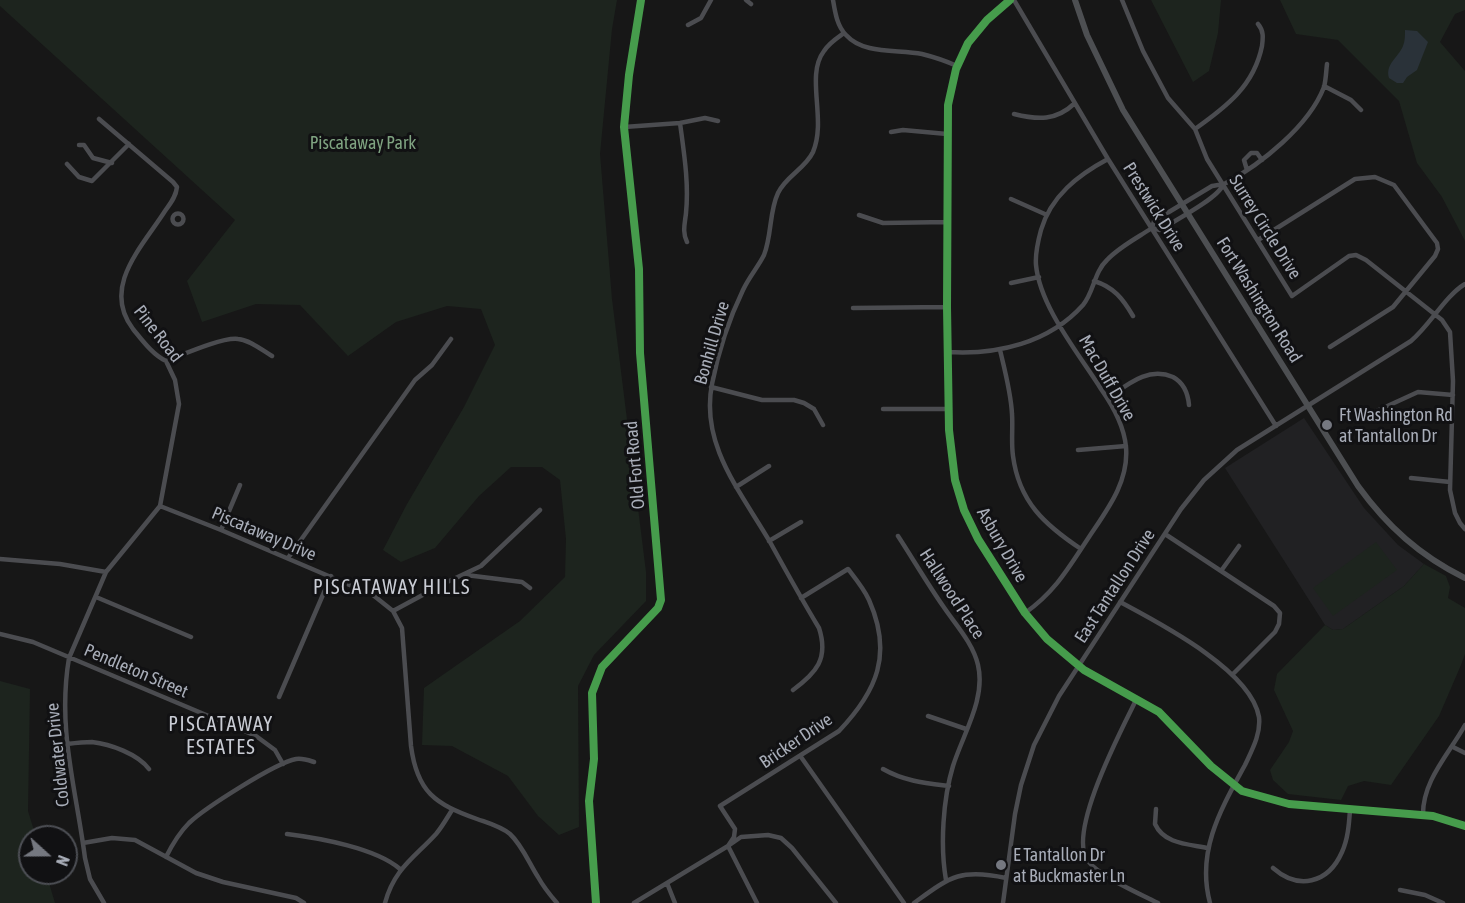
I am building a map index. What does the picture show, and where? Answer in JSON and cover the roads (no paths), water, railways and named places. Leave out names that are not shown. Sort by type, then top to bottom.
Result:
[{"type":"main road","name":"Old Fort Road","points":[[596,903],[589,801],[594,742],[592,693],[602,667],[658,608],[661,600],[650,452],[639,353],[639,269],[624,127],[628,75],[641,0]]},
{"type":"main road","name":"Fort Washington Road","points":[[1075,0],[1087,35],[1123,110],[1358,486],[1387,522],[1416,549],[1465,578]]},
{"type":"street","points":[[688,25],[701,18],[711,0]]},
{"type":"street","points":[[833,0],[836,15],[844,33],[853,41],[867,47],[921,54],[957,66]]},
{"type":"street","name":"Asbury Drive","points":[[1010,0],[996,10],[968,43],[957,66],[949,95],[947,134],[948,409],[955,480],[964,510],[978,539],[1025,613],[1047,639],[1079,666],[1149,704],[1168,720],[1211,766],[1234,785],[1251,795],[1288,804],[1443,818],[1465,826]]},
{"type":"street","name":"Prestwick Drive","points":[[1014,0],[1108,159],[1276,426]]},
{"type":"street","name":"Surrey Circle Drive","points":[[1122,0],[1143,51],[1168,98],[1195,129],[1201,149],[1292,296],[1349,256],[1354,255],[1366,260],[1436,315],[1447,328],[1451,336],[1453,395],[1451,497],[1455,513],[1465,528]]},
{"type":"street","points":[[1195,129],[1227,106],[1247,82],[1261,48],[1263,32],[1258,24]]},
{"type":"street","name":"Bonhill Drive","points":[[793,690],[814,673],[823,652],[822,637],[717,450],[711,430],[709,409],[711,387],[736,305],[766,249],[776,197],[784,183],[810,158],[815,145],[819,127],[816,66],[826,48],[844,33]]},
{"type":"street","points":[[1152,228],[1160,230],[1187,213],[1219,192],[1223,185],[1282,144],[1316,102],[1324,86],[1327,64]]},
{"type":"street","points":[[1324,86],[1351,100],[1361,110]]},
{"type":"street","points":[[1014,114],[1050,118],[1064,113],[1075,103]]},
{"type":"street","points":[[624,127],[680,123],[705,118],[718,121]]},
{"type":"street","name":"Pine Road","points":[[99,119],[177,185],[176,194],[128,269],[121,289],[120,301],[122,311],[130,326],[157,355],[166,361],[175,380],[179,404],[160,506]]},
{"type":"street","points":[[680,123],[687,179],[684,229],[687,242]]},
{"type":"street","points":[[891,132],[903,130],[947,134]]},
{"type":"street","points":[[67,164],[79,177],[90,181],[96,179],[129,144]]},
{"type":"street","points":[[79,145],[84,146],[93,159],[112,163]]},
{"type":"street","points":[[1247,170],[1244,160],[1251,153],[1257,153],[1262,160]]},
{"type":"street","name":"Mac Duff Drive","points":[[1025,613],[1051,592],[1081,549],[1118,491],[1125,466],[1126,446],[1119,419],[1059,324],[1044,293],[1036,261],[1037,246],[1047,215],[1058,197],[1072,183],[1108,159]]},
{"type":"street","points":[[1258,240],[1355,179],[1369,176],[1384,179],[1397,189],[1437,246],[1435,256],[1393,307],[1330,347]]},
{"type":"street","points":[[948,352],[978,353],[1000,350],[1028,342],[1059,324],[1083,305],[1107,260],[1152,228],[1154,221],[1214,185],[1223,185]]},
{"type":"street","points":[[1011,199],[1047,215]]},
{"type":"street","points":[[165,211],[172,216]]},
{"type":"street","points":[[859,215],[883,223],[947,222]]},
{"type":"street","points":[[1011,283],[1039,277]]},
{"type":"street","points":[[1094,281],[1117,293],[1133,316]]},
{"type":"street","name":"East Tantallon Drive","points":[[1003,903],[1015,814],[1030,754],[1047,717],[1180,509],[1212,471],[1238,450],[1411,341],[1465,284]]},
{"type":"street","points":[[853,308],[947,307]]},
{"type":"street","points":[[166,361],[187,352],[237,339],[248,342],[272,356]]},
{"type":"street","points":[[288,558],[408,390],[432,365],[451,339]]},
{"type":"street","points":[[1000,350],[1011,403],[1012,454],[1023,492],[1048,526],[1081,549]]},
{"type":"street","points":[[1108,399],[1139,378],[1159,373],[1180,382],[1187,394],[1189,405]]},
{"type":"street","points":[[711,387],[762,400],[799,401],[814,409],[823,424]]},
{"type":"street","points":[[1371,414],[1418,392],[1453,395]]},
{"type":"street","points":[[883,409],[948,409]]},
{"type":"street","points":[[1078,450],[1126,446]]},
{"type":"street","points":[[736,487],[769,466]]},
{"type":"street","points":[[1411,478],[1450,482]]},
{"type":"street","points":[[221,530],[240,485]]},
{"type":"street","points":[[0,559],[60,564],[106,572],[160,506]]},
{"type":"street","name":"Piscataway Drive","points":[[160,506],[374,595],[393,611]]},
{"type":"street","points":[[540,510],[489,560],[393,611],[402,634],[411,746],[416,772],[422,785],[431,796],[452,810],[493,824],[510,834],[557,903]]},
{"type":"street","points":[[769,541],[801,522]]},
{"type":"street","points":[[1165,534],[1274,606],[1280,613],[1279,624],[1275,632],[1232,675]]},
{"type":"street","name":"Hallwood Place","points":[[898,536],[967,641],[977,662],[979,690],[952,768],[949,786],[942,848],[946,880]]},
{"type":"street","points":[[1221,571],[1239,546]]},
{"type":"street","name":"Bricker Drive","points":[[728,846],[736,831],[720,806],[839,732],[864,703],[879,669],[879,635],[869,599],[848,569],[801,598]]},
{"type":"street","name":"Coldwater Drive","points":[[104,903],[90,879],[67,744],[64,703],[69,658],[106,572]]},
{"type":"street","points":[[465,574],[487,579],[522,582],[530,588]]},
{"type":"street","points":[[279,697],[331,576]]},
{"type":"street","points":[[96,597],[191,637]]},
{"type":"street","points":[[1120,602],[1187,639],[1232,675],[1253,702],[1259,723],[1256,740],[1215,821],[1208,848],[1205,879],[1209,903]]},
{"type":"street","name":"Pendleton Street","points":[[0,634],[33,642],[256,736],[273,747],[283,764]]},
{"type":"street","points":[[1137,698],[1104,764],[1091,805],[1082,847],[1085,857],[1094,867],[1158,903]]},
{"type":"street","points":[[928,716],[966,729]]},
{"type":"street","points":[[1423,816],[1423,802],[1430,783],[1465,725]]},
{"type":"street","points":[[67,744],[90,742],[101,744],[138,759],[149,769]]},
{"type":"street","points":[[1453,747],[1465,753]]},
{"type":"street","points":[[801,757],[904,903]]},
{"type":"street","points":[[166,857],[175,840],[193,820],[225,798],[283,764],[298,759],[314,762]]},
{"type":"street","points":[[883,769],[912,781],[949,786]]},
{"type":"street","points":[[1156,809],[1155,824],[1165,837],[1175,842],[1208,848]]},
{"type":"street","points":[[385,903],[400,869],[437,833],[452,810]]},
{"type":"street","points":[[1273,867],[1288,879],[1302,882],[1310,881],[1326,872],[1343,851],[1350,810]]},
{"type":"street","points":[[287,834],[335,843],[382,856],[400,869]]},
{"type":"street","points":[[634,903],[741,837],[768,835],[781,838],[792,848],[836,903]]},
{"type":"street","points":[[83,843],[112,838],[128,839],[146,845],[189,870],[208,878],[296,898],[304,903]]},
{"type":"street","points":[[728,846],[757,903]]},
{"type":"street","points":[[914,903],[946,880],[957,875],[973,873],[1006,878]]},
{"type":"street","points":[[667,883],[675,903]]},
{"type":"street","points":[[1400,890],[1425,895],[1443,903]]},
{"type":"place","name":"Ft Washington Rd at Tantallon Dr","points":[[1327,425]]},
{"type":"place","name":"E Tantallon Dr at Buckmaster Ln","points":[[1001,865]]},
{"type":"district","name":"PISCATAWAY HILLS","points":[[392,588]]},
{"type":"district","name":"PISCATAWAY ESTATES","points":[[221,736]]},
{"type":"park label","name":"Piscataway Park","points":[[363,143]]}]
